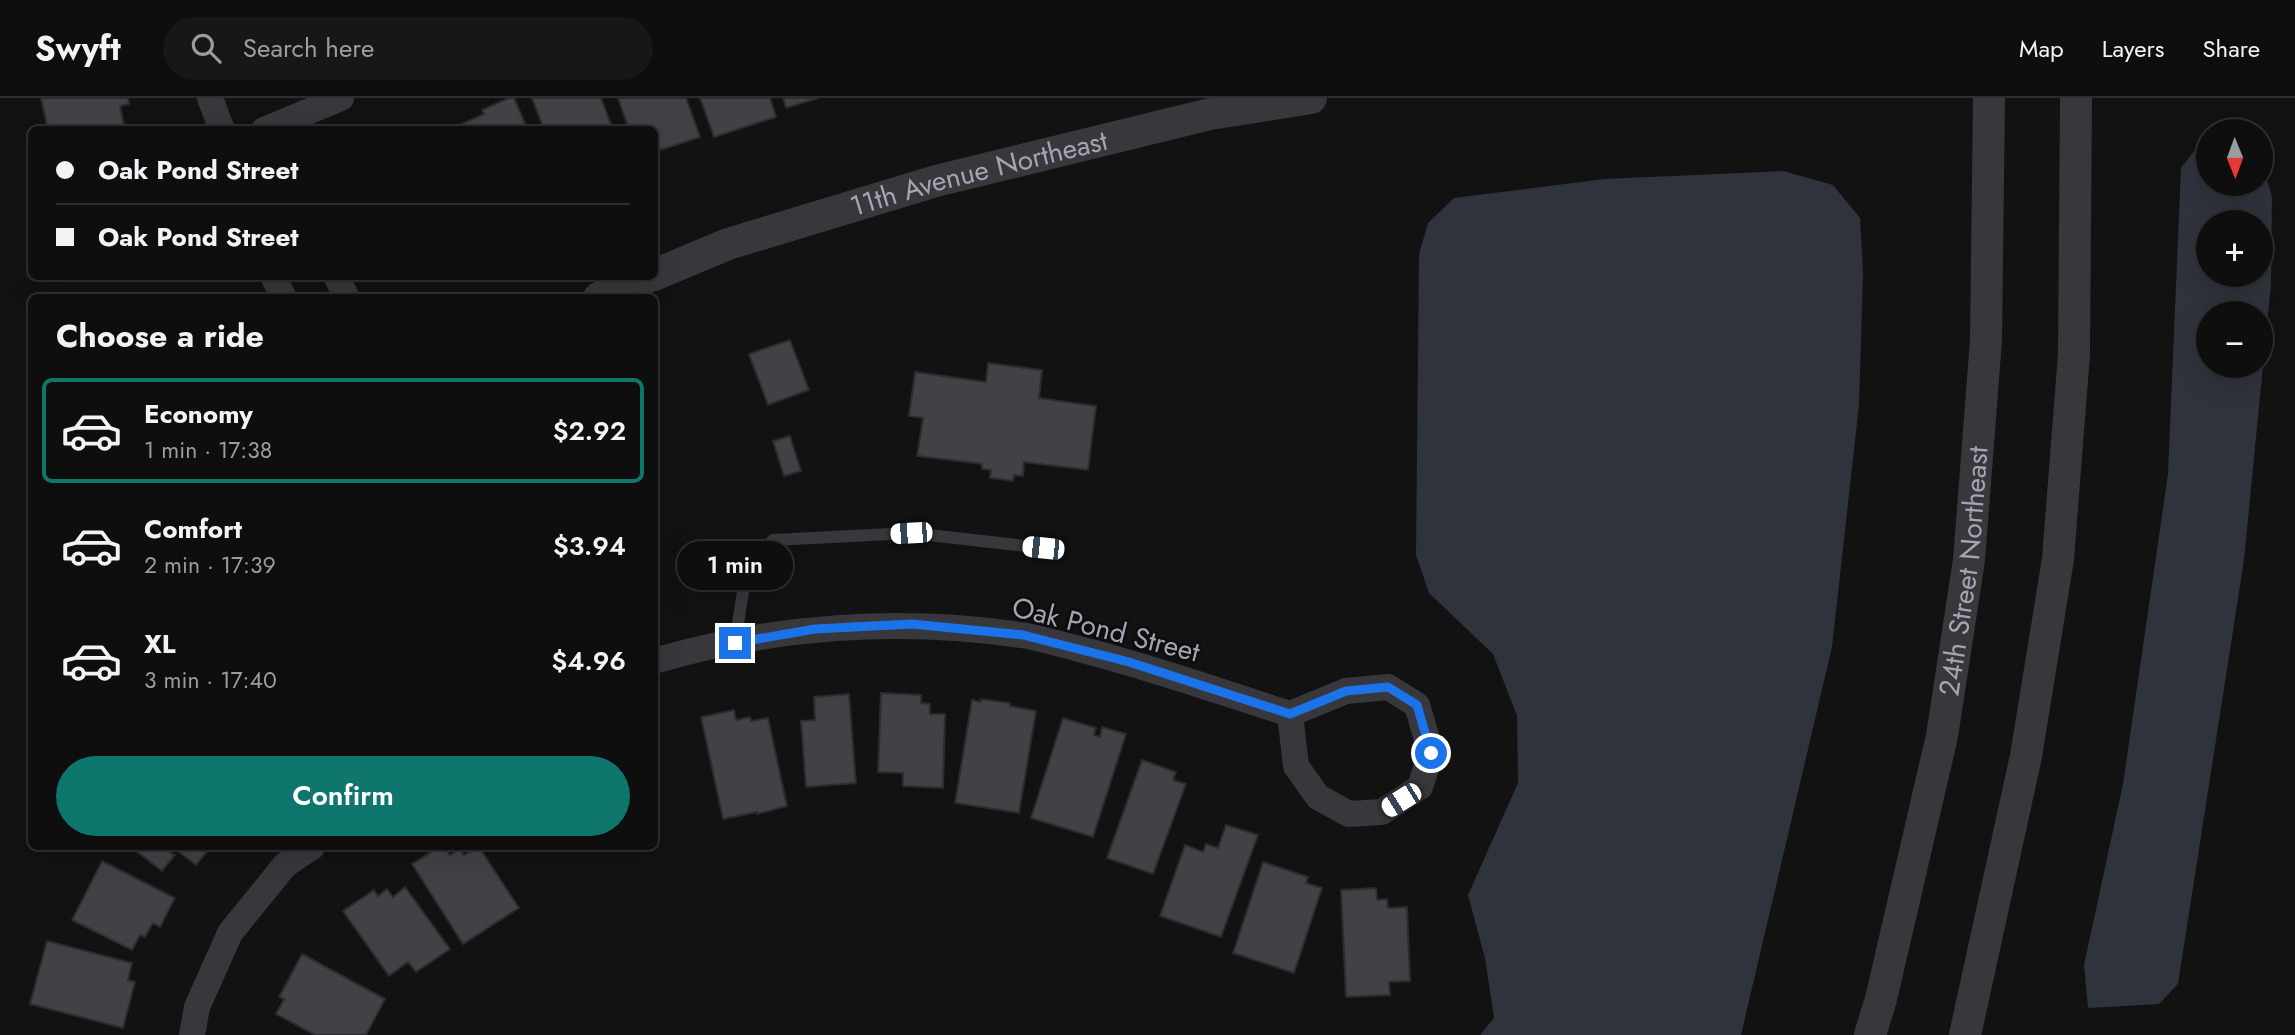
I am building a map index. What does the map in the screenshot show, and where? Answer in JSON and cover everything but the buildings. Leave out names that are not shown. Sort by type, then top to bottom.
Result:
[{"type":"street","points":[[210,98],[220,126]]},
{"type":"street","points":[[274,126],[341,98]]},
{"type":"street","name":"11th Avenue Northeast","points":[[658,273],[728,244],[936,181],[1210,114],[1311,98]]},
{"type":"street","name":"24th Street Northeast","points":[[1870,1035],[1881,999],[1942,736],[1969,560],[1986,340],[1989,98]]},
{"type":"street","points":[[1965,1035],[2026,756],[2058,559],[2074,354],[2076,98]]},
{"type":"street","name":"11th Avenue Northeast","points":[[609,294],[642,280]]},
{"type":"street","name":"Oak Pond Street","points":[[658,660],[695,649],[815,629],[912,624],[1023,635],[1129,662],[1290,714]]},
{"type":"street","points":[[1388,687],[1417,705],[1431,753],[1420,787],[1382,812],[1349,814],[1318,797],[1296,766],[1290,714],[1346,691],[1388,687]]},
{"type":"street","points":[[192,1035],[197,1007],[230,933],[285,865],[308,850]]},
{"type":"lane","points":[[735,643],[746,573],[773,540],[911,533],[1043,548]]},
{"type":"shaded area","points":[[2196,150],[2196,196],[2272,197],[2272,210],[2196,210],[2196,287],[2271,287],[2269,301],[2196,301],[2196,378],[2262,378],[2244,560],[2178,984],[2159,1004],[2088,1008],[2084,965],[2123,784],[2168,474],[2181,168]]},
{"type":"shaded area","points":[[1783,171],[1833,185],[1860,218],[1863,273],[1859,405],[1832,647],[1741,1035],[1480,1035],[1494,1018],[1485,958],[1468,895],[1518,783],[1517,716],[1493,654],[1429,593],[1416,555],[1419,254],[1428,223],[1454,198],[1604,179]]},
{"type":"route","points":[[735,643],[815,629],[912,624],[1023,635],[1129,662],[1290,714],[1346,691],[1388,687],[1417,705],[1431,753]]}]
